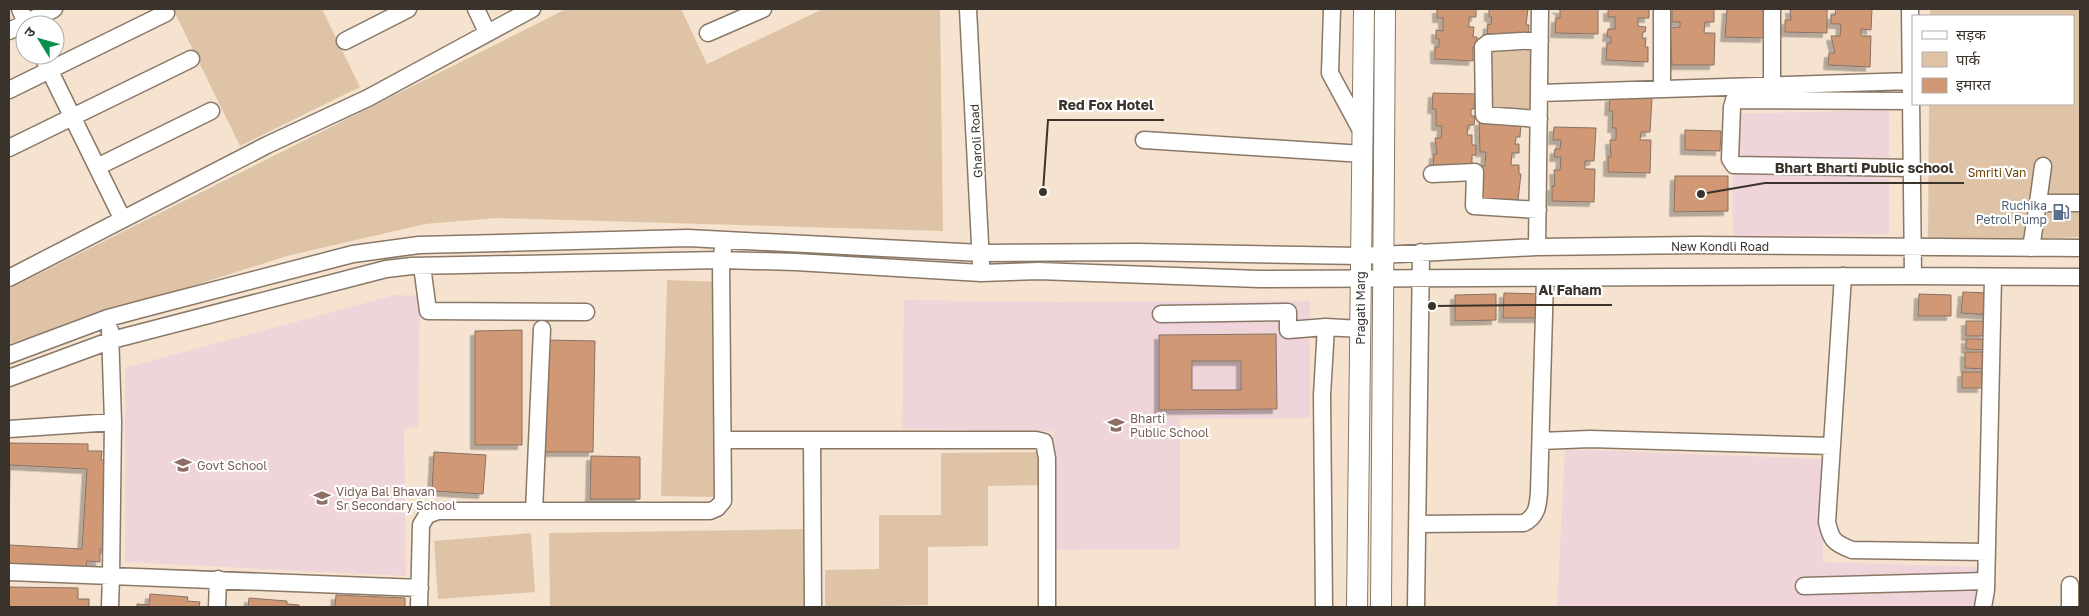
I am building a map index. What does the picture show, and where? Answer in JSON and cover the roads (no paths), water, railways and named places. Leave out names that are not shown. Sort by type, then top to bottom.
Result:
[{"type":"main road","name":"Pragati Marg","points":[[1357,607],[1364,9]]},
{"type":"main road","name":"Pragati Marg","points":[[1381,607],[1385,9]]},
{"type":"street","points":[[36,15],[54,9]]},
{"type":"street","points":[[345,41],[408,9]]},
{"type":"street","points":[[476,9],[487,32]]},
{"type":"street","points":[[9,278],[122,218],[267,145],[368,98],[532,9]]},
{"type":"street","points":[[708,33],[763,9]]},
{"type":"street","name":"Gharoli Road","points":[[968,9],[981,273]]},
{"type":"street","points":[[1332,9],[1330,73],[1363,134]]},
{"type":"street","points":[[1537,247],[1540,9]]},
{"type":"street","points":[[1662,9],[1662,89]]},
{"type":"street","points":[[1772,9],[1772,85]]},
{"type":"street","points":[[1910,9],[1913,276]]},
{"type":"street","points":[[9,90],[166,13]]},
{"type":"street","points":[[1539,119],[1484,115],[1483,47],[1488,43],[1540,40]]},
{"type":"street","points":[[9,148],[191,59]]},
{"type":"street","points":[[47,65],[122,218]]},
{"type":"street","points":[[1540,93],[1911,81]]},
{"type":"street","points":[[1911,101],[1734,100],[1732,107],[1730,160],[1734,165],[1912,168]]},
{"type":"street","points":[[97,168],[211,111]]},
{"type":"street","points":[[1144,140],[1362,154]]},
{"type":"street","points":[[2032,248],[2043,166]]},
{"type":"street","points":[[1432,174],[1475,172],[1474,206],[1538,210]]},
{"type":"street","points":[[2038,203],[2080,203]]},
{"type":"street","points":[[419,607],[421,525],[427,515],[438,511],[710,511],[717,508],[723,501],[725,490],[721,260],[726,239]]},
{"type":"street","name":"New Kondli Road","points":[[9,355],[108,318],[353,254],[390,248],[443,244],[726,239],[981,253],[1136,252],[1360,256],[1537,247],[2080,248]]},
{"type":"street","points":[[1416,607],[1419,277],[1421,252]]},
{"type":"street","points":[[9,378],[112,340],[386,269],[422,266],[721,260],[796,262],[981,273],[1038,271],[1259,279],[1419,277],[2080,277]]},
{"type":"street","points":[[422,266],[428,311],[586,312]]},
{"type":"street","points":[[1843,276],[1827,522],[1830,537],[1840,546],[1852,550],[1986,552]]},
{"type":"street","points":[[1983,607],[1986,581],[1993,277]]},
{"type":"street","points":[[1417,524],[1524,523],[1532,519],[1536,512],[1541,441],[1545,278]]},
{"type":"street","points":[[1161,314],[1288,312],[1288,330],[1360,329]]},
{"type":"street","points":[[108,318],[112,340],[113,422],[110,607]]},
{"type":"street","points":[[1324,607],[1322,395],[1326,328]]},
{"type":"street","points":[[534,511],[542,329]]},
{"type":"street","points":[[9,429],[113,422]]},
{"type":"street","points":[[1541,441],[1590,439],[1832,446]]},
{"type":"street","points":[[723,440],[1036,440],[1044,442],[1047,458],[1047,607]]},
{"type":"street","points":[[812,440],[813,607]]},
{"type":"street","points":[[9,572],[420,588]]},
{"type":"street","points":[[217,607],[218,579]]},
{"type":"street","points":[[1804,586],[1986,581]]},
{"type":"street","points":[[2070,585],[2070,607]]},
{"type":"place","name":"Red Fox Hotel","points":[[1043,192]]},
{"type":"place","name":"Bhart Bharti Public school","points":[[1701,194]]},
{"type":"place","name":"Ruchika Petrol Pump","points":[[2061,212]]},
{"type":"place","name":"Al Faham","points":[[1432,306]]},
{"type":"place","name":"Bharti Public School","points":[[1116,425]]},
{"type":"place","name":"Govt School","points":[[183,465]]},
{"type":"place","name":"Vidya Bal Bhavan Sr Secondary School","points":[[322,498]]},
{"type":"park label","name":"Smriti Van","points":[[1997,172]]}]
